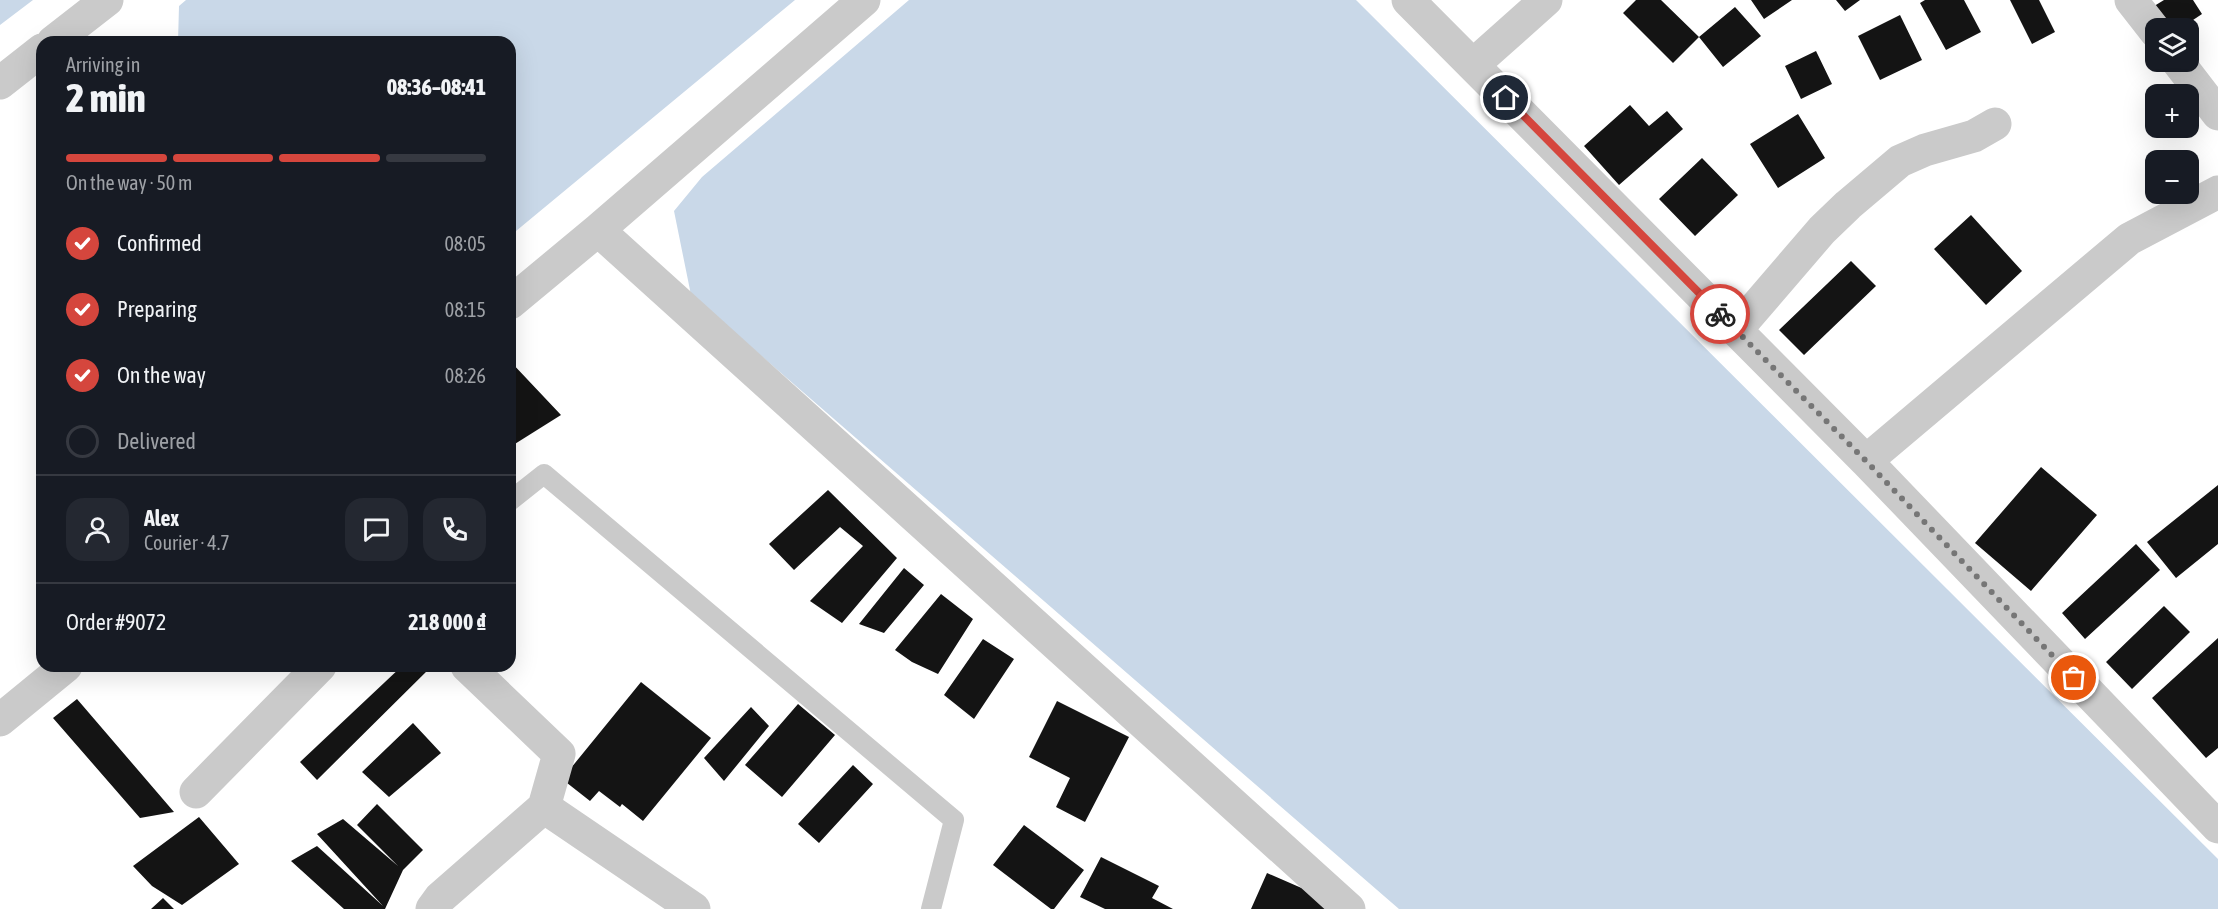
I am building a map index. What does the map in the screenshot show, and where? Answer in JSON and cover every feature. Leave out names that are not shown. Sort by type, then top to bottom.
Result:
[{"type":"street","points":[[60,36],[107,0]]},
{"type":"street","points":[[516,298],[598,231],[864,0]]},
{"type":"street","points":[[1408,0],[1866,461],[2218,827]]},
{"type":"street","points":[[1473,65],[1545,0]]},
{"type":"street","points":[[2131,0],[2145,18]]},
{"type":"street","points":[[0,83],[36,55]]},
{"type":"street","points":[[2186,72],[2218,114]]},
{"type":"street","points":[[1736,330],[1822,231],[1893,166],[1924,150],[1974,136],[1995,124]]},
{"type":"street","points":[[1866,461],[2129,239],[2218,192]]},
{"type":"street","points":[[598,231],[1349,909]]},
{"type":"street","points":[[0,720],[59,672]]},
{"type":"street","points":[[196,792],[314,672]]},
{"type":"street","points":[[432,909],[440,898],[544,807],[559,754],[473,672]]},
{"type":"street","points":[[544,807],[694,909]]},
{"type":"lane","points":[[516,496],[544,474],[954,820],[933,908]]},
{"type":"water","points":[[0,0],[33,0],[0,25]]},
{"type":"water","points":[[186,0],[795,0],[516,231],[516,36],[178,36],[179,6]]},
{"type":"water","points":[[909,0],[1356,0],[2218,859],[2218,909],[1399,909],[691,295],[674,211],[702,177]]},
{"type":"building","points":[[1636,0],[1661,0],[1699,37],[1673,63],[1623,13]]},
{"type":"building","points":[[1751,0],[1792,0],[1764,19]]},
{"type":"building","points":[[1836,0],[1860,0],[1845,11]]},
{"type":"building","points":[[1925,0],[1964,0],[1981,32],[1946,50],[1920,3]]},
{"type":"building","points":[[2010,0],[2039,0],[2055,32],[2032,44]]},
{"type":"building","points":[[2164,0],[2193,0],[2202,14],[2196,18],[2158,18],[2151,8]]},
{"type":"building","points":[[1735,7],[1761,36],[1723,67],[1699,37]]},
{"type":"building","points":[[1900,15],[1922,60],[1880,80],[1858,36]]},
{"type":"building","points":[[1816,51],[1832,84],[1801,99],[1785,66]]},
{"type":"building","points":[[1630,105],[1649,126],[1667,111],[1683,129],[1619,185],[1584,146]]},
{"type":"building","points":[[1798,114],[1825,158],[1778,188],[1750,144]]},
{"type":"building","points":[[1702,158],[1738,195],[1695,236],[1659,199]]},
{"type":"building","points":[[1971,215],[2022,271],[1986,305],[1934,249]]},
{"type":"building","points":[[1851,261],[1876,286],[1804,355],[1779,330]]},
{"type":"building","points":[[516,367],[561,415],[516,443]]},
{"type":"building","points":[[2041,467],[2097,515],[2031,591],[1975,543]]},
{"type":"building","points":[[2218,485],[2218,544],[2176,578],[2147,542]]},
{"type":"building","points":[[828,490],[897,558],[842,623],[810,601],[863,546],[840,527],[794,570],[769,544]]},
{"type":"building","points":[[2136,544],[2160,570],[2085,639],[2062,613]]},
{"type":"building","points":[[904,568],[924,585],[884,633],[859,624]]},
{"type":"building","points":[[941,594],[973,619],[938,674],[912,662],[895,650]]},
{"type":"building","points":[[2164,606],[2190,632],[2132,689],[2106,662]]},
{"type":"building","points":[[2218,638],[2218,748],[2206,758],[2152,698]]},
{"type":"building","points":[[983,639],[1014,659],[974,719],[944,695]]},
{"type":"building","points":[[396,672],[426,672],[317,780],[300,762]]},
{"type":"building","points":[[641,682],[711,738],[643,821],[622,804],[620,807],[599,791],[590,801],[562,779]]},
{"type":"building","points":[[77,699],[174,812],[140,818],[53,718]]},
{"type":"building","points":[[1057,701],[1129,737],[1085,822],[1056,807],[1070,778],[1029,757]]},
{"type":"building","points":[[798,704],[835,735],[782,797],[745,765]]},
{"type":"building","points":[[751,707],[769,726],[724,781],[704,758]]},
{"type":"building","points":[[413,723],[441,753],[389,797],[362,772]]},
{"type":"building","points":[[853,765],[873,784],[819,843],[798,824]]},
{"type":"building","points":[[377,804],[423,850],[403,870],[385,909],[344,909],[291,861],[317,846],[383,906],[317,834],[343,819],[398,866],[357,825]]},
{"type":"building","points":[[199,817],[239,864],[182,905],[152,886],[133,866]]},
{"type":"building","points":[[1024,825],[1084,870],[1054,909],[993,865]]},
{"type":"building","points":[[1101,857],[1159,886],[1152,898],[1173,909],[1105,909],[1080,897]]},
{"type":"building","points":[[1267,873],[1313,893],[1330,909],[1251,909]]},
{"type":"building","points":[[163,898],[174,909],[151,909]]},
{"type":"way so far","points":[[1720,314],[1866,461],[2074,678]]},
{"type":"route","points":[[1506,98],[1720,314]]}]
